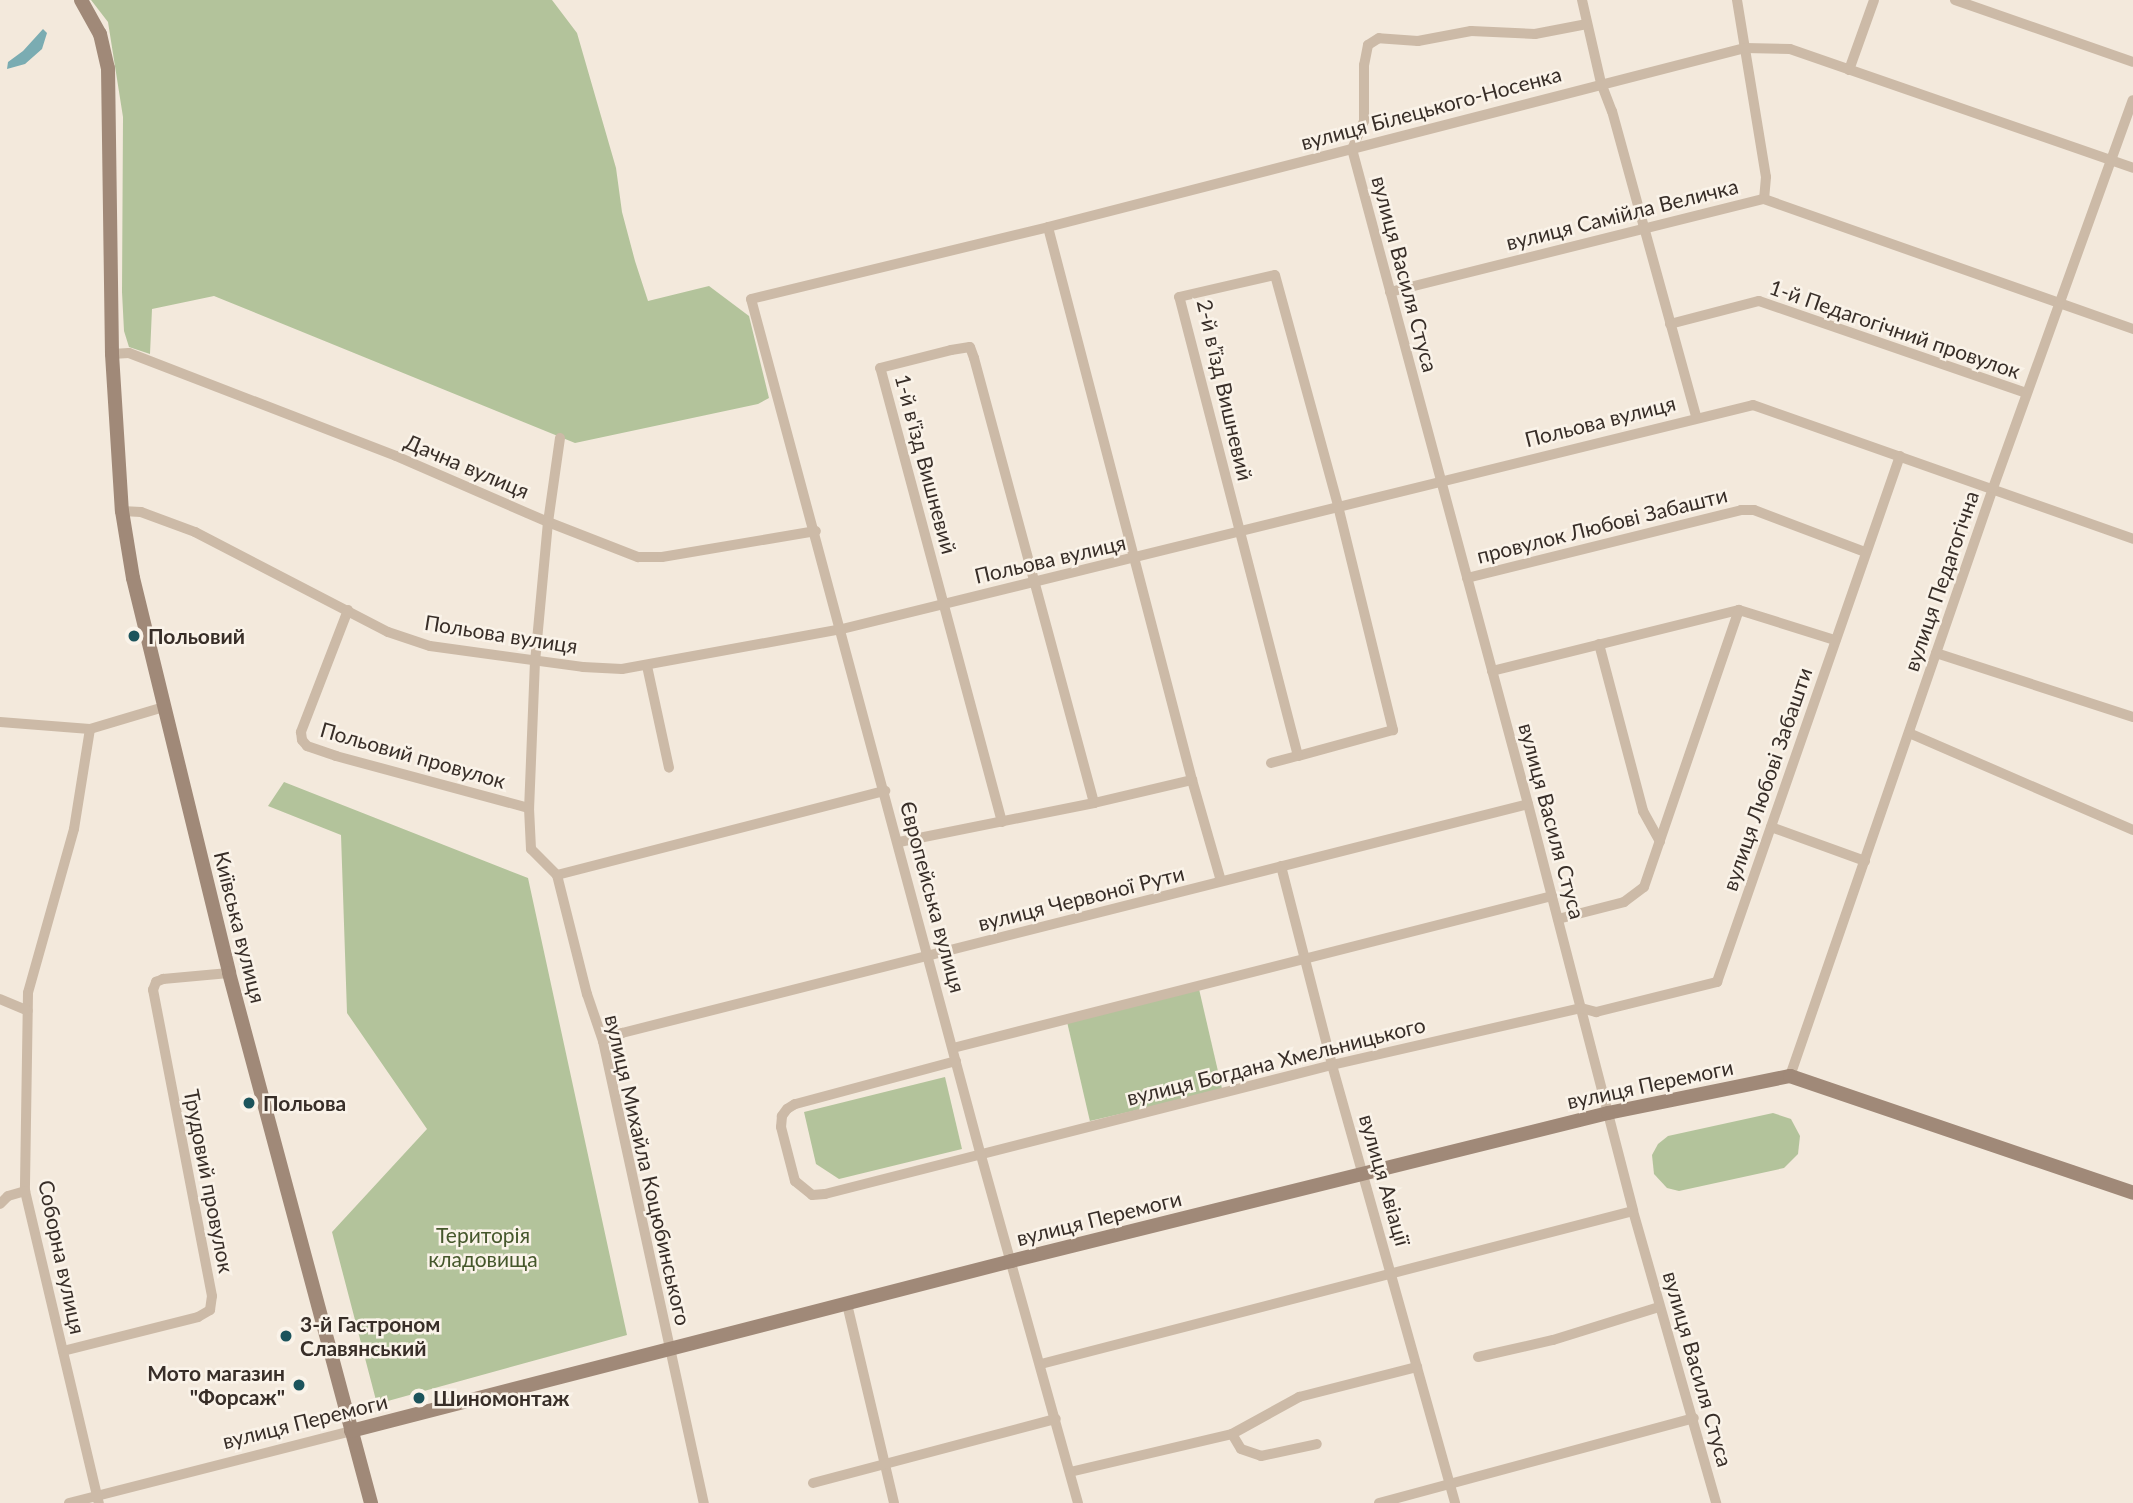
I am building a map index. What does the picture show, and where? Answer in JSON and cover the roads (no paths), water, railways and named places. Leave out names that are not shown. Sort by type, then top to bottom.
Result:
[{"type":"street","name":"Київська вулиця","points":[[81,0],[100,34],[108,68],[111,132],[112,354],[122,511],[133,578],[229,973],[370,1503]]},
{"type":"street","points":[[1582,0],[1601,83],[1612,111],[1696,417]]},
{"type":"street","points":[[1737,0],[1766,177],[1764,199]]},
{"type":"street","points":[[1849,70],[1874,0]]},
{"type":"street","points":[[1955,0],[2133,62]]},
{"type":"street","points":[[1352,149],[1364,121],[1364,65],[1368,45],[1379,38],[1418,41],[1471,31],[1535,34],[1587,24]]},
{"type":"street","name":"вулиця Білецького-Носенка","points":[[751,299],[1048,227],[1745,48],[1790,49],[2133,168]]},
{"type":"street","name":"вулиця Педагогічна","points":[[1790,1076],[2026,393],[2113,161],[2133,100]]},
{"type":"street","name":"вулиця Василя Стуса","points":[[1352,149],[1559,919],[1633,1211],[1716,1503]]},
{"type":"street","name":"вулиця Самійла Величка","points":[[1390,292],[1764,199],[2133,329]]},
{"type":"street","points":[[1048,227],[1221,881]]},
{"type":"street","name":"2-й вʼїзд Вишневий","points":[[1238,532],[1179,297],[1275,275],[1338,506]]},
{"type":"street","name":"Європейська вулиця","points":[[751,299],[816,531],[981,1156],[1079,1503]]},
{"type":"street","name":"1-й Педагогічний провулок","points":[[1670,324],[1759,301],[2026,393]]},
{"type":"street","name":"1-й в'їзд Вишневий","points":[[1002,822],[880,368],[970,347],[1035,582]]},
{"type":"street","name":"Дачна вулиця","points":[[112,354],[129,353],[384,452],[621,551],[649,558],[816,531]]},
{"type":"street","name":"Польова вулиця","points":[[122,511],[141,512],[195,532],[388,632],[430,646],[583,667],[647,666],[842,629],[1753,405],[2133,539]]},
{"type":"street","points":[[560,438],[548,522],[535,661],[529,808],[531,849],[557,875],[885,791]]},
{"type":"street","name":"вулиця Любові Забашти","points":[[1581,1008],[1596,1012],[1717,982],[1900,456]]},
{"type":"street","points":[[1271,763],[1393,730],[1338,506]]},
{"type":"street","name":"провулок Любові Забашти","points":[[1467,578],[1741,510],[1754,510],[1865,552]]},
{"type":"street","points":[[1238,532],[1298,756]]},
{"type":"street","points":[[1035,582],[1094,803]]},
{"type":"street","name":"Польовий провулок","points":[[348,610],[301,732],[302,740],[307,746],[529,808]]},
{"type":"street","points":[[1559,919],[1635,896],[1644,887],[1740,610]]},
{"type":"street","points":[[1492,671],[1740,610],[1835,640]]},
{"type":"street","points":[[1599,644],[1643,811],[1660,842]]},
{"type":"street","points":[[1936,653],[2133,717]]},
{"type":"street","points":[[647,666],[669,768]]},
{"type":"street","points":[[0,722],[90,729],[164,707]]},
{"type":"street","name":"Соборна вулиця","points":[[90,729],[74,829],[28,993],[24,1191],[98,1500]]},
{"type":"street","points":[[1909,733],[2133,830]]},
{"type":"street","points":[[899,842],[1094,803],[1192,779]]},
{"type":"street","name":"вулиця Червоної Рути","points":[[603,1041],[622,1033],[1528,804]]},
{"type":"street","points":[[1771,827],[1865,860]]},
{"type":"street","name":"вулиця Авіації","points":[[1281,866],[1332,1065],[1455,1503]]},
{"type":"street","name":"вулиця Михайла Коцюбинського","points":[[557,875],[587,994],[603,1041],[704,1503]]},
{"type":"street","points":[[953,1048],[1552,896]]},
{"type":"street","name":"Трудовий провулок","points":[[63,1351],[198,1317],[210,1310],[212,1296],[153,990],[156,982],[163,979],[229,973]]},
{"type":"street","points":[[0,999],[28,1011]]},
{"type":"street","name":"вулиця Богдана Хмельницького","points":[[956,1061],[794,1104],[782,1116],[784,1141],[795,1181],[812,1195],[981,1156],[1332,1065],[1581,1008]]},
{"type":"street","points":[[1790,1076],[2133,1193]]},
{"type":"street","name":"вулиця Перемоги","points":[[69,1503],[98,1500],[351,1431],[1011,1261],[1363,1176],[1608,1113],[1790,1076]]},
{"type":"street","points":[[0,1204],[8,1196],[24,1191]]},
{"type":"street","points":[[1041,1364],[1633,1211]]},
{"type":"street","points":[[847,1304],[894,1503]]},
{"type":"street","points":[[1478,1357],[1553,1340],[1660,1307]]},
{"type":"street","points":[[1070,1472],[1232,1434],[1300,1397],[1417,1367]]},
{"type":"street","points":[[1379,1503],[1694,1418]]},
{"type":"street","points":[[813,1483],[1056,1419]]},
{"type":"street","points":[[1232,1434],[1241,1449],[1261,1456],[1317,1444]]},
{"type":"water","points":[[43,29],[47,33],[42,49],[25,64],[7,69],[8,62],[23,51]]},
{"type":"place","name":"Польовий","points":[[134,636]]},
{"type":"place","name":"Польова","points":[[249,1103]]},
{"type":"place","name":"3-й Гастроном Славянський","points":[[286,1336]]},
{"type":"place","name":"Мото магазин \"Форсаж\"","points":[[299,1385]]},
{"type":"place","name":"Шиномонтаж","points":[[419,1398]]},
{"type":"park label","name":"Територія кладовища","points":[[483,1247]]}]
